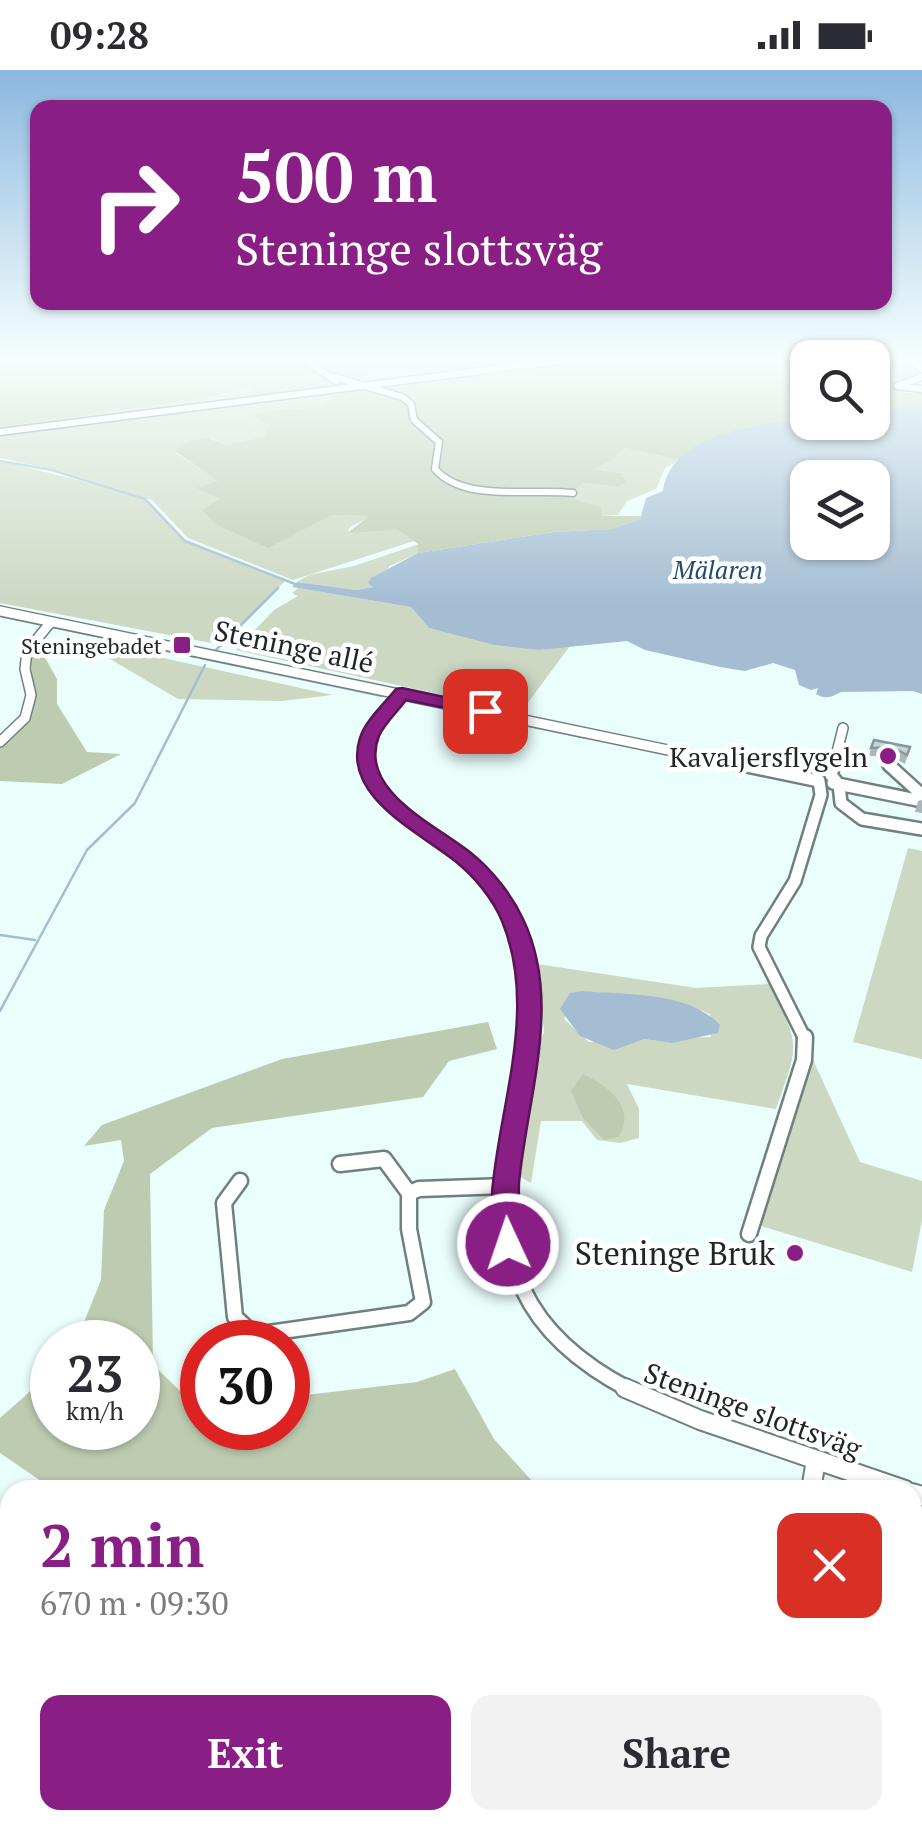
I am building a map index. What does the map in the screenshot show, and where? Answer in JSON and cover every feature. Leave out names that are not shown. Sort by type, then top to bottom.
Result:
[{"type":"street","points":[[438,441],[435,469],[446,482],[474,489],[532,488],[573,493]]},
{"type":"street","name":"Steninge allé","points":[[0,611],[819,781],[922,798]]},
{"type":"street","points":[[0,742],[24,718],[31,695],[25,669],[28,651],[51,622]]},
{"type":"street","name":"Steninge slottsväg","points":[[402,693],[370,734],[365,756],[373,782],[389,801],[466,859],[492,887],[512,917],[524,950],[529,1030],[504,1221],[512,1267],[539,1318],[580,1360],[621,1389],[666,1409],[875,1480]]},
{"type":"street","points":[[843,728],[830,767],[839,785],[841,803],[862,819],[922,829]]},
{"type":"street","points":[[889,766],[922,798]]},
{"type":"street","points":[[749,1234],[804,1060],[805,1033],[759,947],[761,936],[795,881],[821,795],[819,781]]},
{"type":"street","points":[[340,1164],[384,1160],[394,1167],[409,1193]]},
{"type":"street","points":[[240,1181],[224,1203],[235,1317],[254,1334],[410,1313],[423,1302],[404,1205],[409,1193],[419,1189],[506,1186]]},
{"type":"street","points":[[812,1480],[816,1460]]},
{"type":"green space","points":[[0,441],[207,441],[176,453],[219,481],[197,488],[221,500],[203,511],[267,548],[332,515],[371,516],[350,527],[347,534],[397,528],[414,541],[293,580],[188,538],[152,500],[64,472],[0,458]]},
{"type":"green space","points":[[193,441],[226,445],[242,441],[713,441],[680,460],[624,448],[614,459],[593,469],[621,473],[626,482],[618,487],[583,483],[566,497],[600,507],[602,516],[642,516],[640,519],[611,529],[554,532],[418,553],[418,544],[397,529],[346,534],[369,516],[332,515],[268,548],[215,524],[202,510],[220,499],[196,488],[218,481],[176,452]]},
{"type":"green space","points":[[624,448],[680,460],[665,468],[656,489],[627,501],[618,515],[601,516],[566,497],[583,483],[618,487],[621,473],[591,469],[614,459]]},
{"type":"green space","points":[[0,461],[127,492],[150,502],[184,539],[285,581],[222,645],[0,603]]},
{"type":"green space","points":[[419,544],[418,553],[390,566],[373,587],[356,590],[297,582],[309,575],[354,566]]},
{"type":"green space","points":[[298,588],[411,607],[429,628],[539,650],[570,646],[521,712],[236,650],[274,610],[298,596],[292,593]]},
{"type":"green space","points":[[76,639],[333,695],[282,701],[178,699]]},
{"type":"green space","points":[[38,645],[57,679],[57,704],[87,752],[121,754],[62,784],[0,781],[0,746],[26,724],[32,713],[32,651]]},
{"type":"green space","points":[[908,848],[922,851],[922,1059],[853,1042]]},
{"type":"green space","points":[[537,964],[696,988],[769,984],[787,1021],[793,1045],[776,1109],[627,1084],[639,1109],[639,1138],[620,1143],[597,1140],[582,1121],[541,1121],[531,1183],[514,1173],[533,1060],[544,1032]],"holes":[[[582,991],[663,1000],[695,1008],[710,1014],[711,1037],[672,1043],[644,1039],[589,1042],[564,1019]]]},
{"type":"green space","points":[[488,1022],[497,1049],[449,1061],[423,1097],[212,1128],[150,1174],[152,1320],[85,1320],[101,1280],[104,1210],[124,1161],[121,1140],[84,1146],[102,1125],[282,1059]]},
{"type":"green space","points":[[808,1049],[860,1162],[922,1181],[922,1220],[912,1272],[755,1224]]},
{"type":"green space","points":[[583,1074],[610,1091],[622,1107],[623,1126],[618,1137],[604,1140],[583,1118],[571,1091]]},
{"type":"green space","points":[[455,1369],[494,1439],[531,1480],[39,1480],[0,1453],[0,1418],[30,1391],[30,1450],[160,1450],[160,1372],[180,1391],[180,1450],[310,1450],[310,1394],[417,1382]]},
{"type":"water","name":"Mälaren","points":[[706,441],[922,441],[922,694],[841,692],[823,697],[816,694],[818,688],[811,690],[799,685],[795,670],[773,663],[745,671],[645,650],[627,641],[539,650],[495,645],[429,628],[411,607],[292,587],[297,582],[356,590],[373,587],[368,583],[371,578],[418,553],[554,532],[611,529],[640,519],[646,498],[663,491],[670,471],[682,456]]},
{"type":"water","points":[[570,993],[674,1000],[707,1014],[720,1025],[718,1033],[672,1043],[644,1039],[614,1050],[580,1036],[560,1009]]},
{"type":"building","points":[[874,740],[910,747],[907,755],[892,747],[871,748]]},
{"type":"waterway","points":[[0,461],[52,470],[145,499],[185,541],[295,584]]},
{"type":"waterway","points":[[215,651],[278,588]]},
{"type":"waterway","points":[[54,627],[196,657]]},
{"type":"waterway","points":[[201,658],[382,696]]},
{"type":"waterway","points":[[0,1011],[87,850],[135,803],[205,665]]},
{"type":"waterway","points":[[407,701],[587,738]]},
{"type":"waterway","points":[[0,935],[35,940]]},
{"type":"place","name":"Steningebadet","points":[[182,645]]},
{"type":"place","name":"Kavaljersflygeln","points":[[888,756]]},
{"type":"place","name":"Steninge Bruk","points":[[795,1253]]},
{"type":"route","points":[[485,711],[402,693],[370,734],[365,756],[373,782],[389,801],[466,859],[492,887],[512,917],[524,950],[529,1030],[506,1186],[504,1221],[508,1244]]}]
